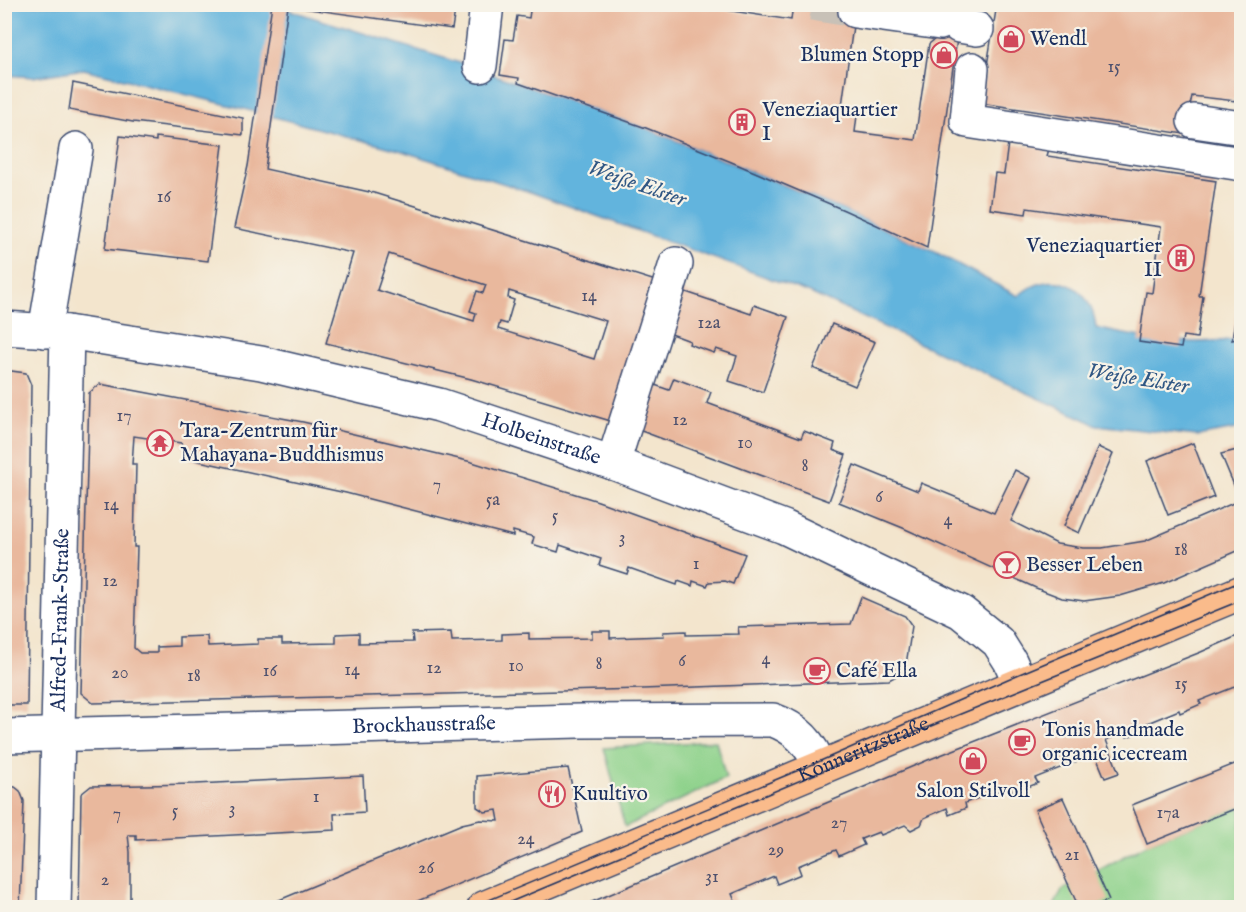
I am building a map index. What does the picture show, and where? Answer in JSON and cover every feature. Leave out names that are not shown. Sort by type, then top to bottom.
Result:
[{"type":"main road","name":"Könneritzstraße","points":[[484,908],[1242,592]]},
{"type":"street","points":[[480,66],[487,4]]},
{"type":"street","points":[[855,11],[959,26]]},
{"type":"street","points":[[972,69],[967,121],[1241,172]]},
{"type":"street","points":[[1194,121],[1242,128]]},
{"type":"street","name":"Alfred-Frank-Straße","points":[[54,908],[57,734],[56,332],[76,149]]},
{"type":"street","points":[[613,463],[676,264]]},
{"type":"street","name":"Holbeinstraße","points":[[4,328],[56,332],[261,363],[439,405],[613,463],[784,527],[961,612],[998,642],[1020,683]]},
{"type":"street","name":"Brockhausstraße","points":[[4,736],[580,721],[773,720],[789,726],[800,734],[820,768]]},
{"type":"green space","points":[[716,741],[726,778],[625,827],[604,748]]},
{"type":"green space","points":[[1241,806],[1241,907],[1053,908],[1062,890],[1147,844]]},
{"type":"water","name":"Weiße Elster","points":[[4,5],[273,5],[463,64],[646,128],[844,210],[935,252],[1018,296],[1031,287],[1044,283],[1057,282],[1068,285],[1079,291],[1087,300],[1096,328],[1187,342],[1241,338],[1241,428],[1197,436],[1097,425],[810,293],[533,193],[399,150],[84,69],[33,77],[5,75]]},
{"type":"building","points":[[272,4],[456,4],[452,29],[288,6],[265,169],[374,193],[659,282],[614,422],[471,379],[326,343],[353,253],[234,228],[248,166]],"holes":[[[389,254],[486,285],[483,293],[477,291],[470,311],[476,313],[474,321],[377,290]],[[509,291],[606,321],[594,359],[498,329],[500,322],[507,324],[514,300],[508,298]]]},
{"type":"building","name":"Veneziaquartier I","points":[[531,4],[687,4],[791,20],[793,4],[856,4],[841,113],[857,115],[855,132],[915,140],[929,44],[939,36],[911,4],[962,4],[927,248],[729,161],[646,128],[518,83],[519,78],[500,75],[505,39],[513,40],[517,16],[529,18]]},
{"type":"building","points":[[997,4],[1242,4],[1242,62],[1236,101],[1192,96],[1184,134],[981,103]]},
{"type":"building","points":[[4,76],[9,76],[6,107],[4,107]]},
{"type":"building","points":[[73,83],[243,118],[243,135],[133,122],[69,110]]},
{"type":"building","points":[[120,136],[156,141],[156,137],[223,145],[208,261],[105,249]]},
{"type":"building","name":"Veneziaquartier II","points":[[1008,143],[1049,149],[1047,156],[1216,181],[1199,296],[1203,296],[1197,338],[1183,336],[1181,348],[1139,342],[1146,292],[1152,293],[1161,227],[1027,208],[1026,214],[990,209],[995,173],[1004,174]]},
{"type":"building","points":[[680,290],[751,314],[754,305],[788,317],[763,392],[729,381],[737,356],[716,349],[714,353],[666,332]]},
{"type":"building","points":[[1240,290],[1242,338],[1232,340]]},
{"type":"building","points":[[832,324],[875,342],[855,386],[813,368]]},
{"type":"building","points":[[4,370],[26,373],[31,385],[27,705],[4,705]]},
{"type":"building","points":[[674,378],[711,392],[707,403],[801,438],[804,431],[835,443],[833,450],[846,455],[829,501],[636,429],[652,384],[669,390]]},
{"type":"building","points":[[100,384],[303,422],[472,462],[598,501],[745,554],[733,584],[725,581],[709,582],[707,586],[693,581],[692,586],[678,581],[677,585],[629,568],[627,574],[599,565],[601,559],[560,545],[558,552],[532,544],[534,537],[513,531],[513,536],[346,493],[190,459],[181,443],[134,436],[132,464],[136,464],[134,547],[137,547],[134,648],[140,653],[157,653],[157,647],[179,646],[179,637],[207,636],[208,646],[258,644],[258,639],[282,639],[282,644],[336,643],[336,634],[359,633],[359,643],[413,642],[412,633],[451,632],[452,641],[502,640],[502,634],[529,633],[529,639],[592,638],[592,631],[610,631],[610,638],[664,636],[663,632],[686,631],[686,635],[739,634],[738,627],[851,624],[861,597],[905,616],[912,626],[905,671],[889,680],[642,689],[93,703],[81,693],[89,393]]},
{"type":"building","points":[[1193,443],[1214,497],[1168,515],[1147,461]]},
{"type":"building","points":[[1098,447],[1113,454],[1079,533],[1064,526]]},
{"type":"building","points":[[1237,450],[1242,462],[1242,488],[1236,490],[1221,454]]},
{"type":"building","points":[[854,465],[918,491],[921,483],[994,513],[1015,470],[1031,478],[1011,521],[1057,544],[1083,548],[1102,548],[1145,541],[1238,501],[1242,505],[1242,549],[1164,583],[1120,596],[1084,601],[1062,598],[839,502]]},
{"type":"building","points":[[1242,634],[1242,684],[1199,701],[1201,704],[1180,713],[1179,710],[1145,724],[1147,729],[1127,737],[1125,732],[1106,740],[1119,773],[1105,778],[1095,754],[1035,778],[1038,783],[1013,793],[1010,786],[965,803],[966,808],[949,815],[947,808],[924,818],[921,825],[911,830],[905,825],[881,835],[879,832],[861,839],[864,845],[839,856],[836,850],[798,866],[801,874],[777,884],[774,876],[732,894],[735,901],[719,908],[710,908],[708,903],[698,908],[580,907],[928,760]]},
{"type":"building","points":[[1242,761],[1242,806],[1147,844],[1132,805]]},
{"type":"building","points":[[568,768],[582,832],[401,908],[260,908],[462,824],[480,820],[499,821],[497,810],[485,812],[477,807],[477,776]]},
{"type":"building","points":[[363,776],[365,812],[334,814],[335,830],[136,840],[136,835],[128,835],[130,908],[79,908],[81,794],[91,786],[196,784]]},
{"type":"building","points":[[4,786],[15,787],[20,791],[24,801],[20,908],[4,908]]},
{"type":"building","points":[[1063,798],[1109,900],[1092,908],[1079,908],[1035,810]]},
{"type":"tunnel","points":[[812,4],[855,11]]},
{"type":"tram line","points":[[470,908],[1242,581]]},
{"type":"tram line","points":[[496,908],[894,741],[1242,600]]},
{"type":"place","name":"Wendl","points":[[1011,39]]},
{"type":"place","name":"Blumen Stopp","points":[[944,55]]},
{"type":"place","name":"Veneziaquartier I","points":[[742,122]]},
{"type":"place","name":"Veneziaquartier II","points":[[1181,258]]},
{"type":"place","name":"Tara-Zentrum für Mahayana-Buddhismus","points":[[160,443]]},
{"type":"place","name":"Besser Leben","points":[[1007,565]]},
{"type":"place","name":"Café Ella","points":[[817,671]]},
{"type":"place","name":"Tonis handmade organic icecream","points":[[1022,742]]},
{"type":"place","name":"Salon Stilvoll","points":[[973,761]]},
{"type":"place","name":"Kuultivo","points":[[552,794]]}]
